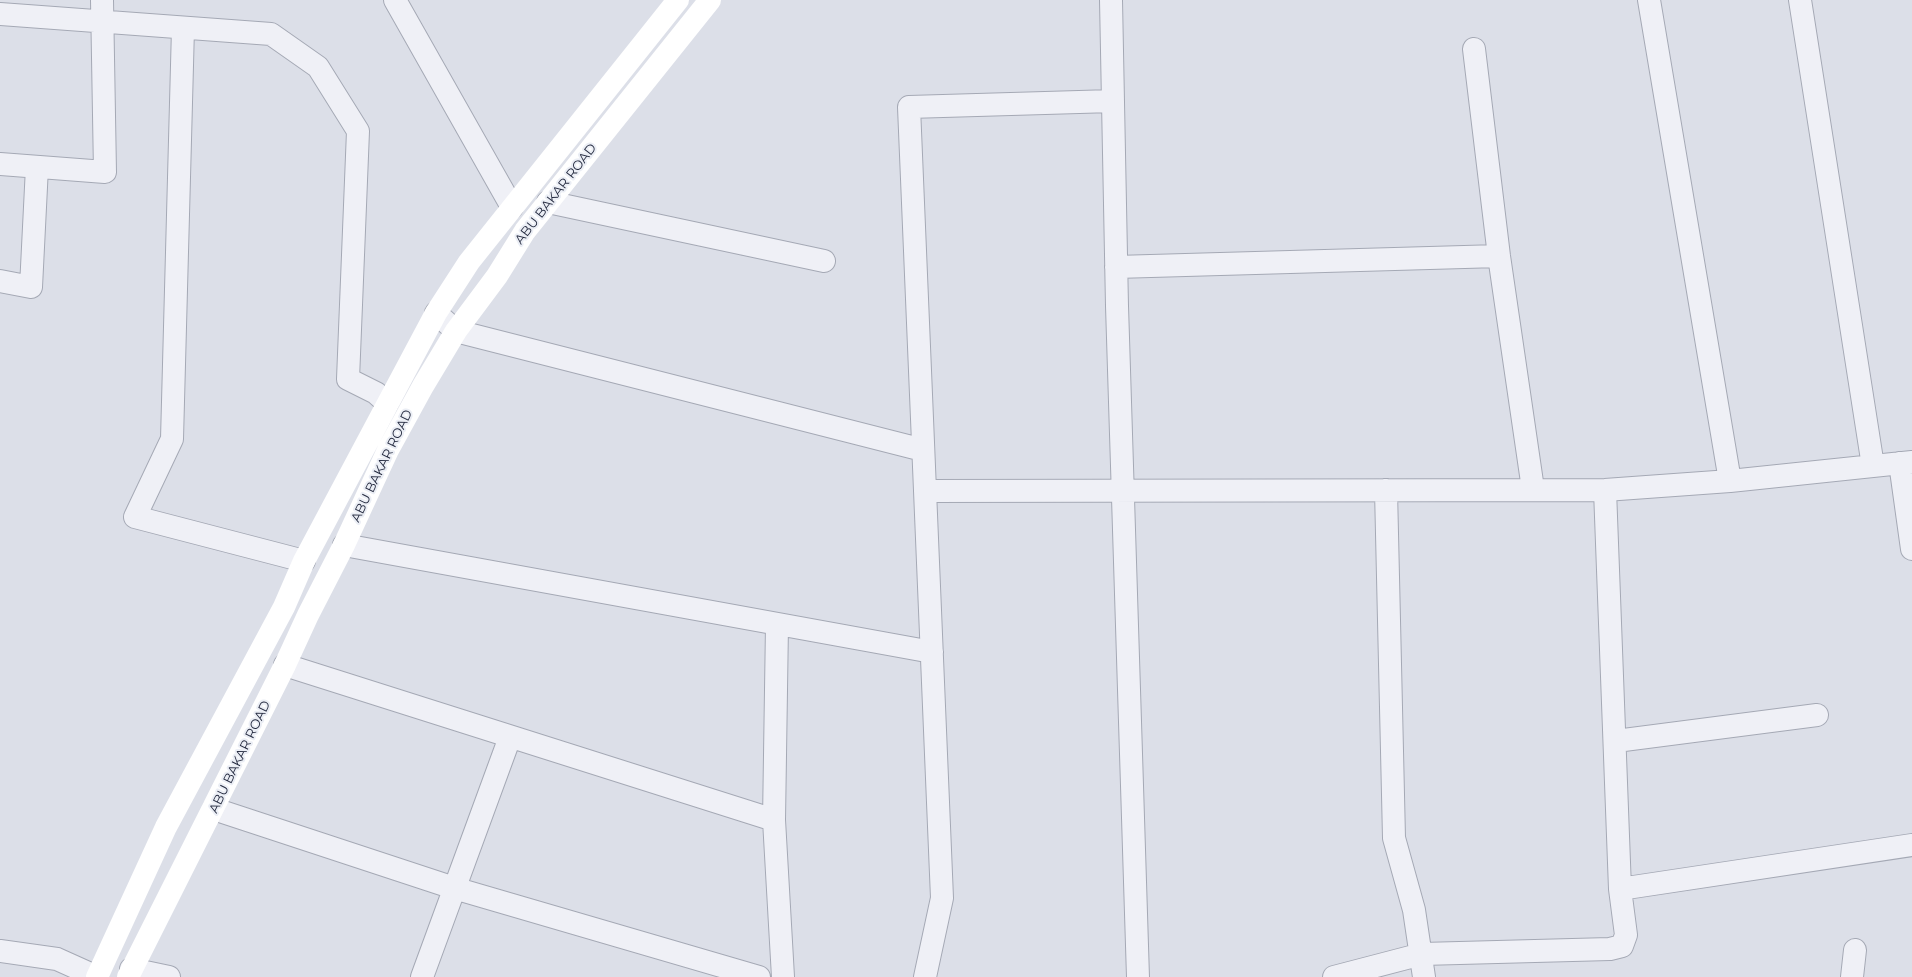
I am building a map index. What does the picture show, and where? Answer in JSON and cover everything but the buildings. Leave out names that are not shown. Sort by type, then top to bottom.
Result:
[{"type":"main road","name":"ABU BAKAR ROAD","points":[[97,977],[166,827],[284,607],[304,561],[436,313],[469,262],[678,0]]},
{"type":"main road","name":"ABU BAKAR ROAD","points":[[129,973],[214,809],[308,615],[344,545],[388,450],[423,386],[456,331],[497,276],[525,231],[710,0]]},
{"type":"main road","points":[[284,607],[308,615]]},
{"type":"street","points":[[0,164],[105,172],[102,0]]},
{"type":"street","points":[[395,0],[512,207]]},
{"type":"street","points":[[1111,0],[1116,267],[1138,977]]},
{"type":"street","points":[[1649,0],[1730,481]]},
{"type":"street","points":[[1800,0],[1873,466]]},
{"type":"street","points":[[0,14],[271,34],[318,67],[358,131],[348,379],[376,393],[387,403]]},
{"type":"street","points":[[183,28],[172,439],[135,517],[304,561]]},
{"type":"street","points":[[1474,49],[1499,256],[1533,489]]},
{"type":"street","points":[[925,977],[942,898],[909,107],[1113,101]]},
{"type":"street","points":[[0,281],[31,287],[37,167]]},
{"type":"street","points":[[548,202],[824,261]]},
{"type":"street","points":[[1116,267],[1499,256]]},
{"type":"street","points":[[436,313],[456,331],[923,450]]},
{"type":"street","points":[[925,491],[1605,490],[1730,481],[1906,462],[1912,549]]},
{"type":"street","points":[[1386,490],[1394,838],[1414,910],[1422,954],[1424,977]]},
{"type":"street","points":[[1334,977],[1422,954],[1610,949],[1622,946],[1626,935],[1620,889],[1616,741],[1605,490]]},
{"type":"street","points":[[344,545],[932,652]]},
{"type":"street","points":[[777,625],[774,820],[783,977]]},
{"type":"street","points":[[285,665],[774,820]]},
{"type":"street","points":[[1616,741],[1817,715]]},
{"type":"street","points":[[422,977],[510,737]]},
{"type":"street","points":[[214,809],[454,888],[759,977]]},
{"type":"street","points":[[1620,889],[1912,845]]},
{"type":"street","points":[[1852,977],[1855,950]]},
{"type":"street","points":[[0,951],[57,959],[97,977]]},
{"type":"street","points":[[129,973],[169,977]]}]
